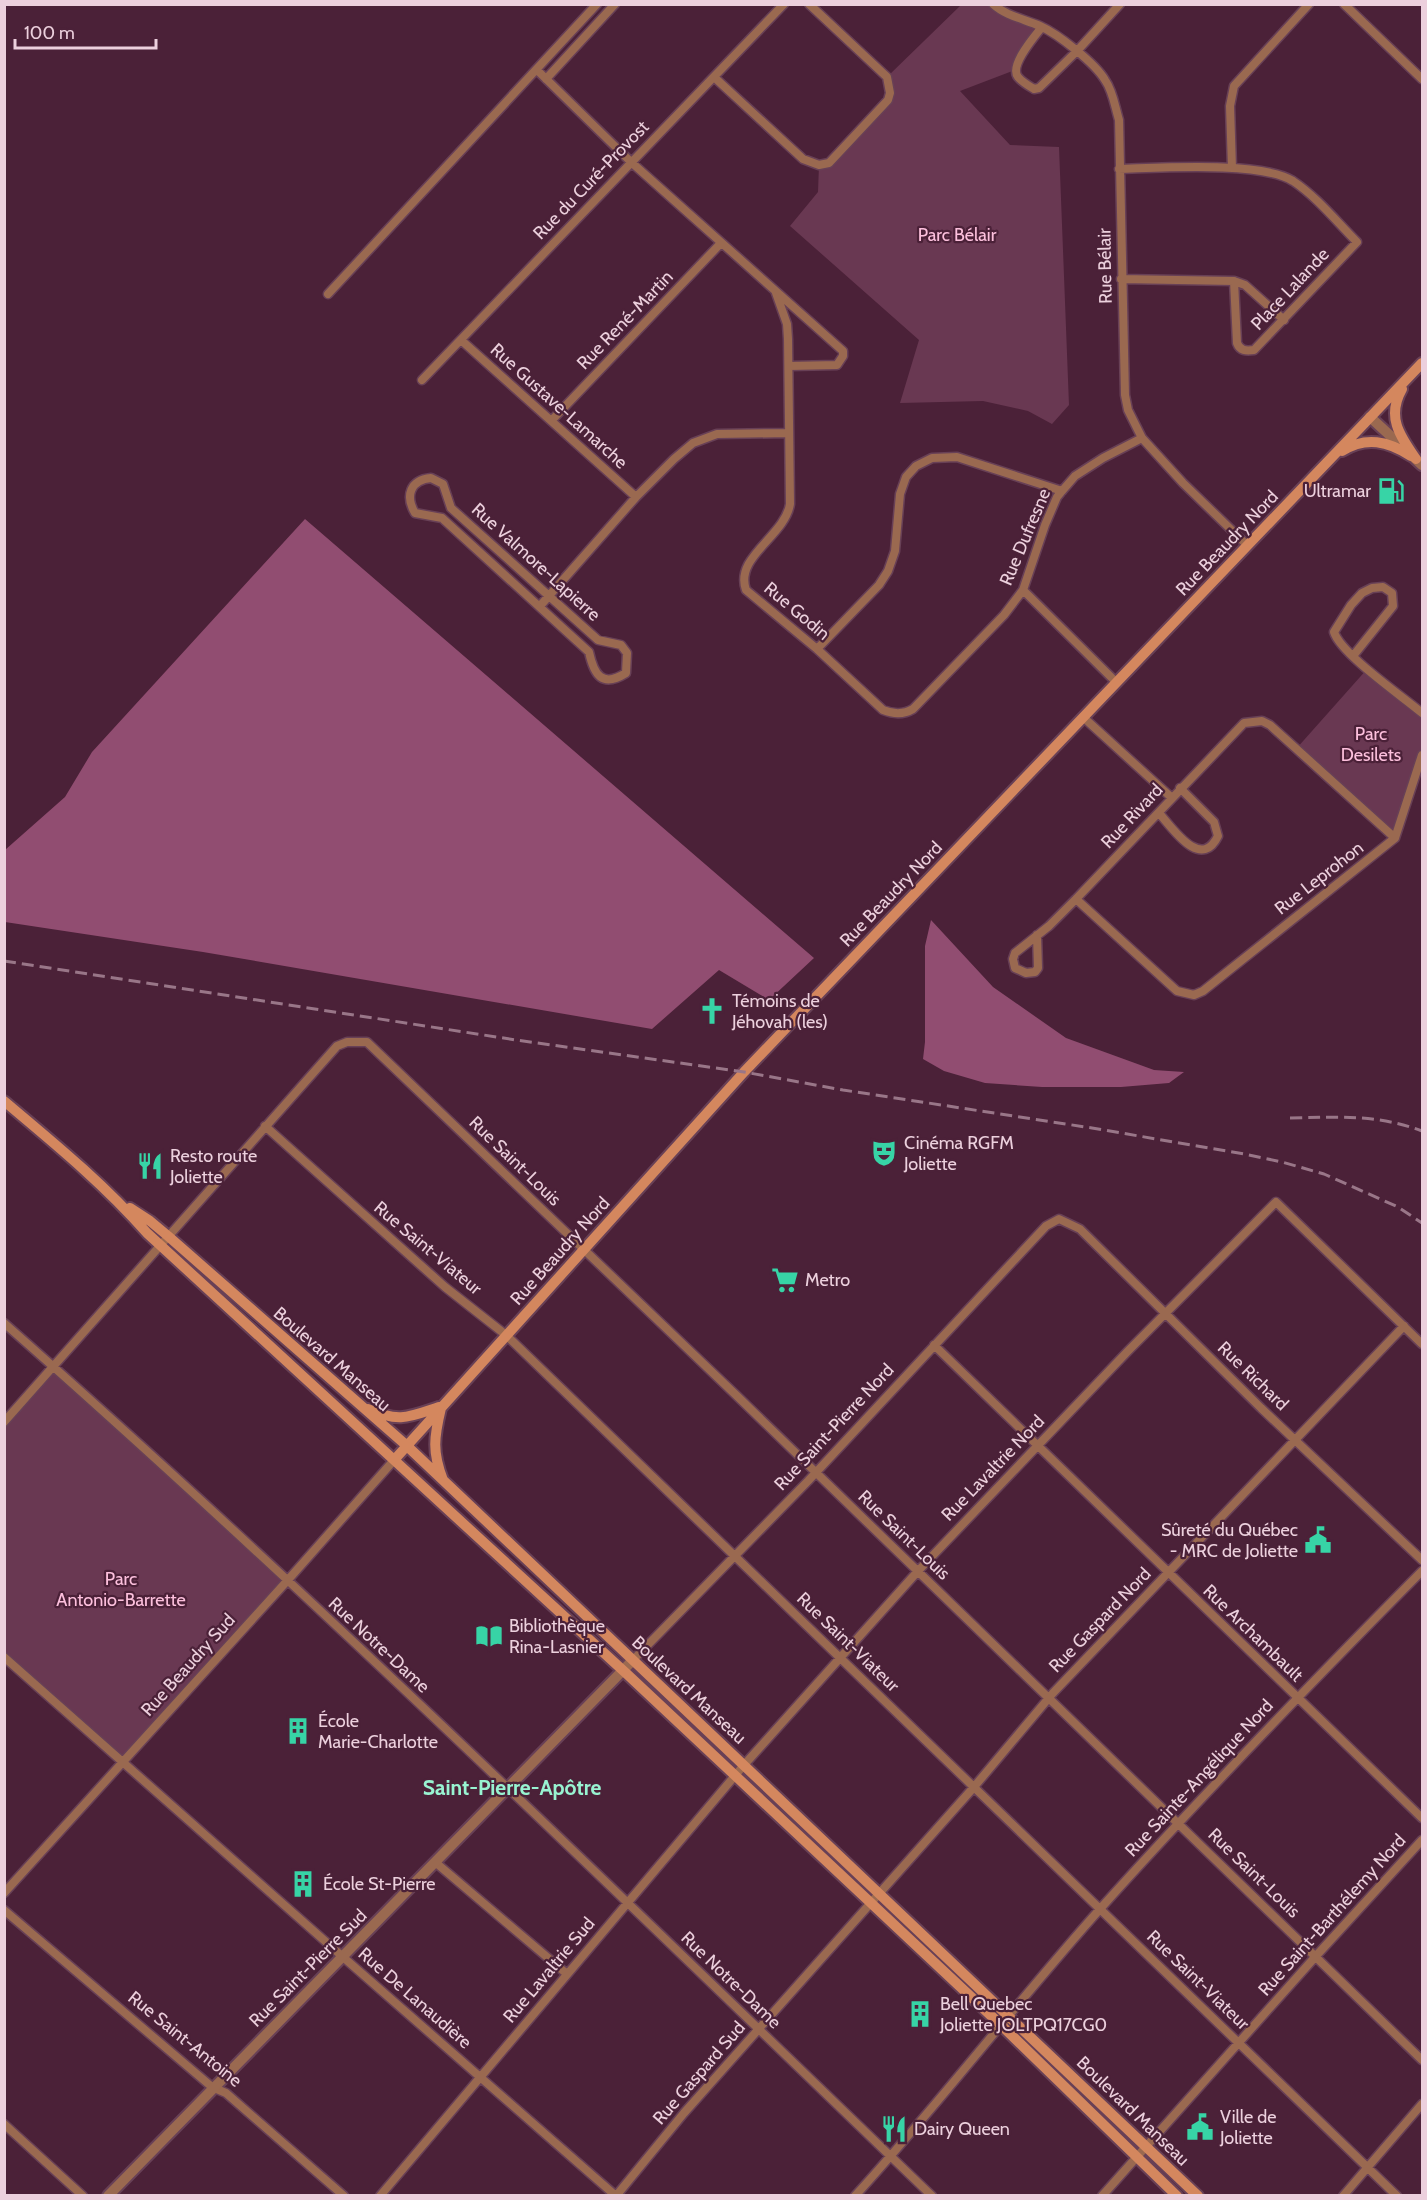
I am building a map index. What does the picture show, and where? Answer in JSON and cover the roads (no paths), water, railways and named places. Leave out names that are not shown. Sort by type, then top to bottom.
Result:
[{"type":"main road","name":"Rue Beaudry Nord","points":[[395,1459],[744,1072],[1420,365]]},
{"type":"main road","points":[[1419,462],[1399,436],[1395,421],[1395,404],[1406,382],[1420,365]]},
{"type":"main road","points":[[1331,458],[1350,446],[1369,441],[1396,446],[1419,462]]},
{"type":"main road","name":"Boulevard Manseau","points":[[4,1101],[66,1152],[118,1200],[150,1221],[164,1240],[1000,2025],[1177,2196]]},
{"type":"main road","name":"Boulevard Manseau","points":[[164,1240],[406,1445],[1198,2196]]},
{"type":"main road","points":[[357,1404],[386,1417],[398,1418],[441,1406],[434,1436],[437,1463],[445,1483]]},
{"type":"street","points":[[328,294],[597,4]]},
{"type":"street","points":[[546,79],[615,4]]},
{"type":"street","name":"Rue du Curé-Provost","points":[[422,380],[784,4]]},
{"type":"street","points":[[714,77],[804,159],[819,165],[829,163],[888,100],[890,86],[887,77],[809,4]]},
{"type":"street","name":"Rue Bélair","points":[[993,4],[999,10],[1042,27],[1077,51],[1105,79],[1119,120],[1121,279],[1125,395],[1128,410],[1142,438],[1183,483],[1247,545]]},
{"type":"street","points":[[1042,27],[1019,60],[1015,70],[1017,76],[1034,89],[1039,88],[1077,51],[1120,4]]},
{"type":"street","points":[[1119,169],[1232,168],[1230,106],[1234,86],[1309,4]]},
{"type":"street","points":[[1344,4],[1422,79]]},
{"type":"street","name":"Rue Godin","points":[[537,70],[631,162],[843,351],[843,356],[837,365],[789,366]]},
{"type":"street","name":"Place Lalande","points":[[1232,168],[1279,174],[1292,181],[1357,242],[1254,350],[1244,351],[1238,347],[1235,330],[1234,281]]},
{"type":"street","name":"Rue René-Martin","points":[[552,420],[721,243]]},
{"type":"street","points":[[1121,279],[1234,281],[1245,285],[1284,320]]},
{"type":"street","name":"Rue Godin","points":[[776,293],[787,324],[790,504],[788,514],[750,562],[743,582],[746,590],[817,649],[883,710],[892,714],[900,713]]},
{"type":"street","name":"Rue Gustave-Lamarche","points":[[461,340],[636,497]]},
{"type":"street","points":[[1370,417],[1419,462]]},
{"type":"street","points":[[540,606],[636,497],[674,459],[700,440],[717,434],[789,433]]},
{"type":"street","name":"Rue Dufresne","points":[[900,713],[913,710],[1004,615],[1023,590],[1057,497],[1075,476],[1142,438]]},
{"type":"street","points":[[817,649],[879,585],[888,571],[895,551],[900,494],[906,477],[916,466],[932,458],[957,457],[1062,491]]},
{"type":"street","name":"Rue Valmore-Lapierre","points":[[431,478],[443,484],[451,508],[598,640],[621,645],[627,653],[626,673],[608,680],[599,676],[594,671],[589,652],[540,606],[442,518],[415,513],[410,500],[414,484],[421,479],[431,478]]},
{"type":"street","points":[[1353,656],[1393,606],[1392,593],[1383,587],[1372,588],[1362,593],[1351,605],[1334,632],[1336,639],[1353,656],[1422,713]]},
{"type":"street","points":[[1023,590],[1116,682]]},
{"type":"street","points":[[1083,717],[1172,798]]},
{"type":"street","name":"Rue Rivard","points":[[1036,935],[1076,900],[1180,788],[1245,723],[1262,721],[1270,725],[1395,838]]},
{"type":"street","points":[[1395,838],[1422,755]]},
{"type":"street","points":[[1159,813],[1188,844],[1196,849],[1203,850],[1214,843],[1218,836],[1214,822],[1180,788]]},
{"type":"street","name":"Rue Leprohon","points":[[1076,900],[1177,991],[1194,995],[1203,991],[1395,838]]},
{"type":"street","name":"Rue Saint-Louis","points":[[265,1126],[337,1046],[358,1041],[367,1042],[1049,1697],[1422,2060]]},
{"type":"street","points":[[4,1422],[265,1126]]},
{"type":"street","name":"Rue Saint-Viateur","points":[[265,1126],[445,1287],[506,1335],[1397,2196]]},
{"type":"street","name":"Rue Lavaltrie Nord","points":[[744,1765],[918,1571],[1036,1445],[1276,1202],[1404,1326]]},
{"type":"street","name":"Rue Richard","points":[[1059,1219],[1080,1229],[1164,1314],[1422,1560]]},
{"type":"street","name":"Rue Saint-Pierre Nord","points":[[633,1660],[815,1472],[1046,1226],[1059,1219]]},
{"type":"street","name":"Rue Notre-Dame","points":[[4,1323],[287,1581],[507,1787],[932,2196]]},
{"type":"street","points":[[1404,1326],[1422,1344]]},
{"type":"street","name":"Rue Gaspard Nord","points":[[880,1893],[974,1787],[1049,1697],[1404,1326]]},
{"type":"street","name":"Rue Archambault","points":[[934,1345],[1422,1818]]},
{"type":"street","name":"Rue Beaudry Sud","points":[[4,1893],[395,1459]]},
{"type":"street","name":"Rue Sainte-Angélique Nord","points":[[855,2196],[1100,1909],[1296,1697],[1422,1571]]},
{"type":"street","name":"Rue De Lanaudière","points":[[4,1657],[616,2195]]},
{"type":"street","name":"Rue Saint-Pierre Sud","points":[[108,2196],[212,2087],[343,1957],[633,1660]]},
{"type":"street","name":"Rue Lavaltrie Sud","points":[[380,2196],[744,1765]]},
{"type":"street","name":"Rue Saint-Barthélemy Nord","points":[[1102,2196],[1238,2042],[1422,1840]]},
{"type":"street","points":[[435,1862],[567,1974]]},
{"type":"street","name":"Rue Gaspard Sud","points":[[616,2195],[684,2113],[880,1893]]},
{"type":"street","name":"Rue Saint-Antoine","points":[[4,1910],[212,2087],[226,2093],[344,2196]]},
{"type":"street","points":[[1343,2196],[1422,2104]]},
{"type":"street","points":[[4,2124],[82,2196]]},
{"type":"railway","points":[[4,961],[516,1040],[744,1072],[1244,1154],[1324,1174],[1398,1207],[1422,1223]]},
{"type":"railway","points":[[1290,1118],[1373,1119],[1422,1131]]},
{"type":"place","name":"Ultramar","points":[[1391,491]]},
{"type":"place","name":"Témoins de Jéhovah (les)","points":[[712,1011]]},
{"type":"place","name":"Cinéma RGFM Joliette","points":[[884,1153]]},
{"type":"place","name":"Resto route Joliette","points":[[150,1166]]},
{"type":"place","name":"Metro","points":[[785,1280]]},
{"type":"place","name":"Sûreté du Québec - MRC de Joliette","points":[[1318,1540]]},
{"type":"place","name":"Bibliothèque Rina-Lasnier","points":[[489,1636]]},
{"type":"place","name":"École Marie-Charlotte","points":[[298,1731]]},
{"type":"place","name":"École St-Pierre","points":[[303,1884]]},
{"type":"place","name":"Bell Quebec Joliette JOLTPQ17CG0","points":[[920,2014]]},
{"type":"place","name":"Ville de Joliette","points":[[1200,2127]]},
{"type":"place","name":"Dairy Queen","points":[[894,2129]]},
{"type":"district","name":"Saint-Pierre-Apôtre","points":[[512,1787]]},
{"type":"park label","name":"Parc Bélair","points":[[957,235]]},
{"type":"park label","name":"Parc Desilets","points":[[1371,744]]},
{"type":"park label","name":"Parc Antonio-Barrette","points":[[121,1589]]}]
